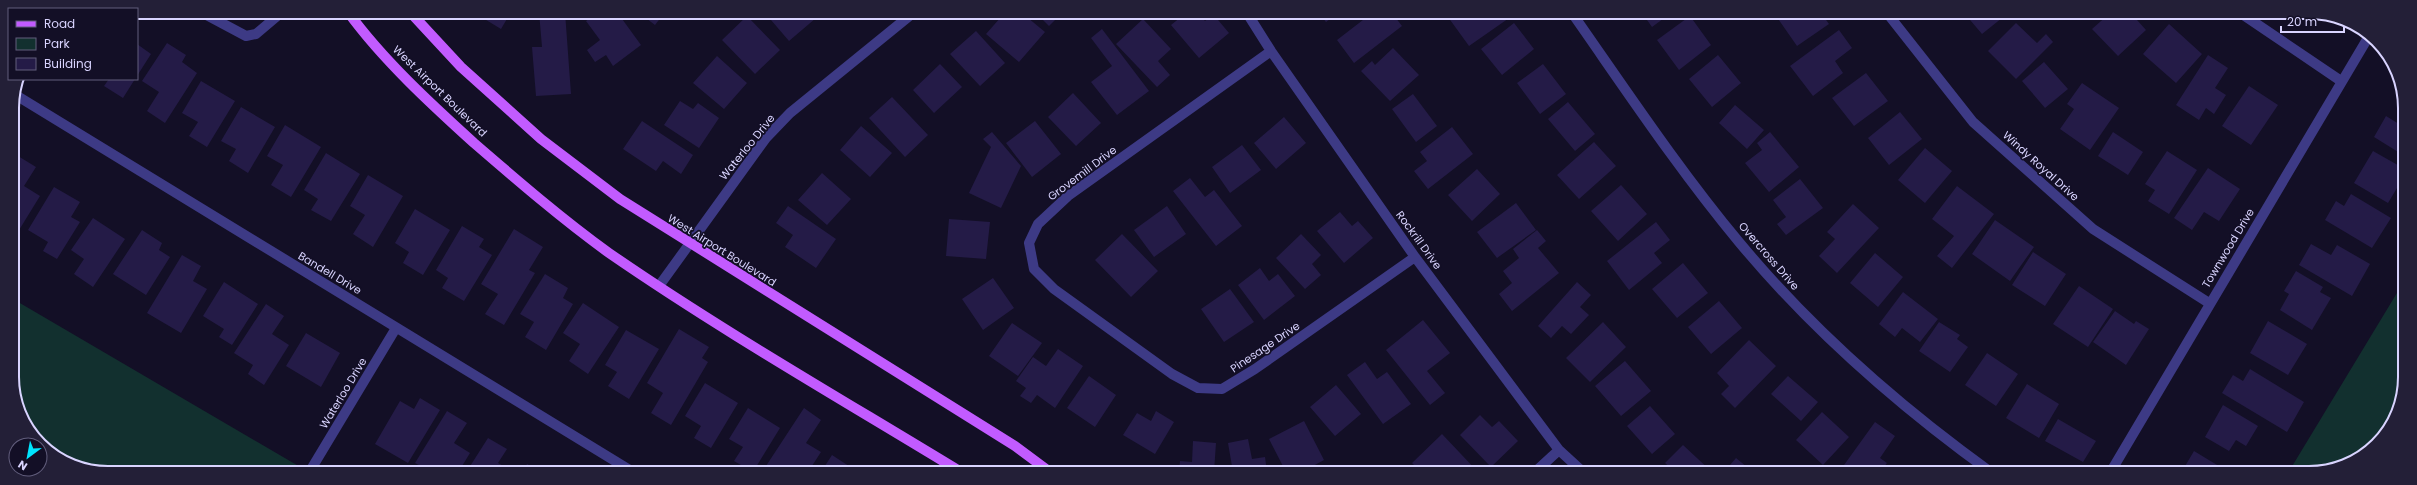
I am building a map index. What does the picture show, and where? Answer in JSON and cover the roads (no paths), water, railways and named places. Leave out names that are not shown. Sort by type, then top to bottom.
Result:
[{"type":"main road","name":"West Airport Boulevard","points":[[353,19],[364,34],[448,119],[523,186],[608,251],[659,286],[950,466]]},
{"type":"main road","name":"West Airport Boulevard","points":[[416,19],[461,67],[542,139],[620,199],[689,244],[1015,446],[1042,466]]},
{"type":"street","points":[[214,19],[246,36],[256,34],[274,19]]},
{"type":"street","name":"Waterloo Drive","points":[[659,286],[766,138],[790,113],[906,19]]},
{"type":"street","name":"Rockrill Drive","points":[[1251,19],[1271,51],[1415,257],[1559,450],[1576,466]]},
{"type":"street","name":"Overcross Drive","points":[[1576,19],[1673,157],[1739,242],[1800,310],[1872,379],[1939,434],[1982,466]]},
{"type":"street","name":"Windy Royal Drive","points":[[1891,19],[1979,127],[2093,229],[2209,303]]},
{"type":"street","points":[[2249,19],[2341,82]]},
{"type":"street","name":"Townwood Drive","points":[[2114,466],[2209,303],[2366,40]]},
{"type":"street","name":"Grovemill Drive","points":[[1122,338],[1054,289],[1034,269],[1029,243],[1038,224],[1068,196],[1271,51]]},
{"type":"street","name":"Bandell Drive","points":[[20,98],[623,466]]},
{"type":"street","name":"Pinesage Drive","points":[[1122,338],[1172,374],[1198,388],[1222,389],[1255,369],[1415,257]]},
{"type":"street","name":"Waterloo Drive","points":[[313,466],[396,328]]},
{"type":"street","points":[[1542,466],[1559,450]]}]
